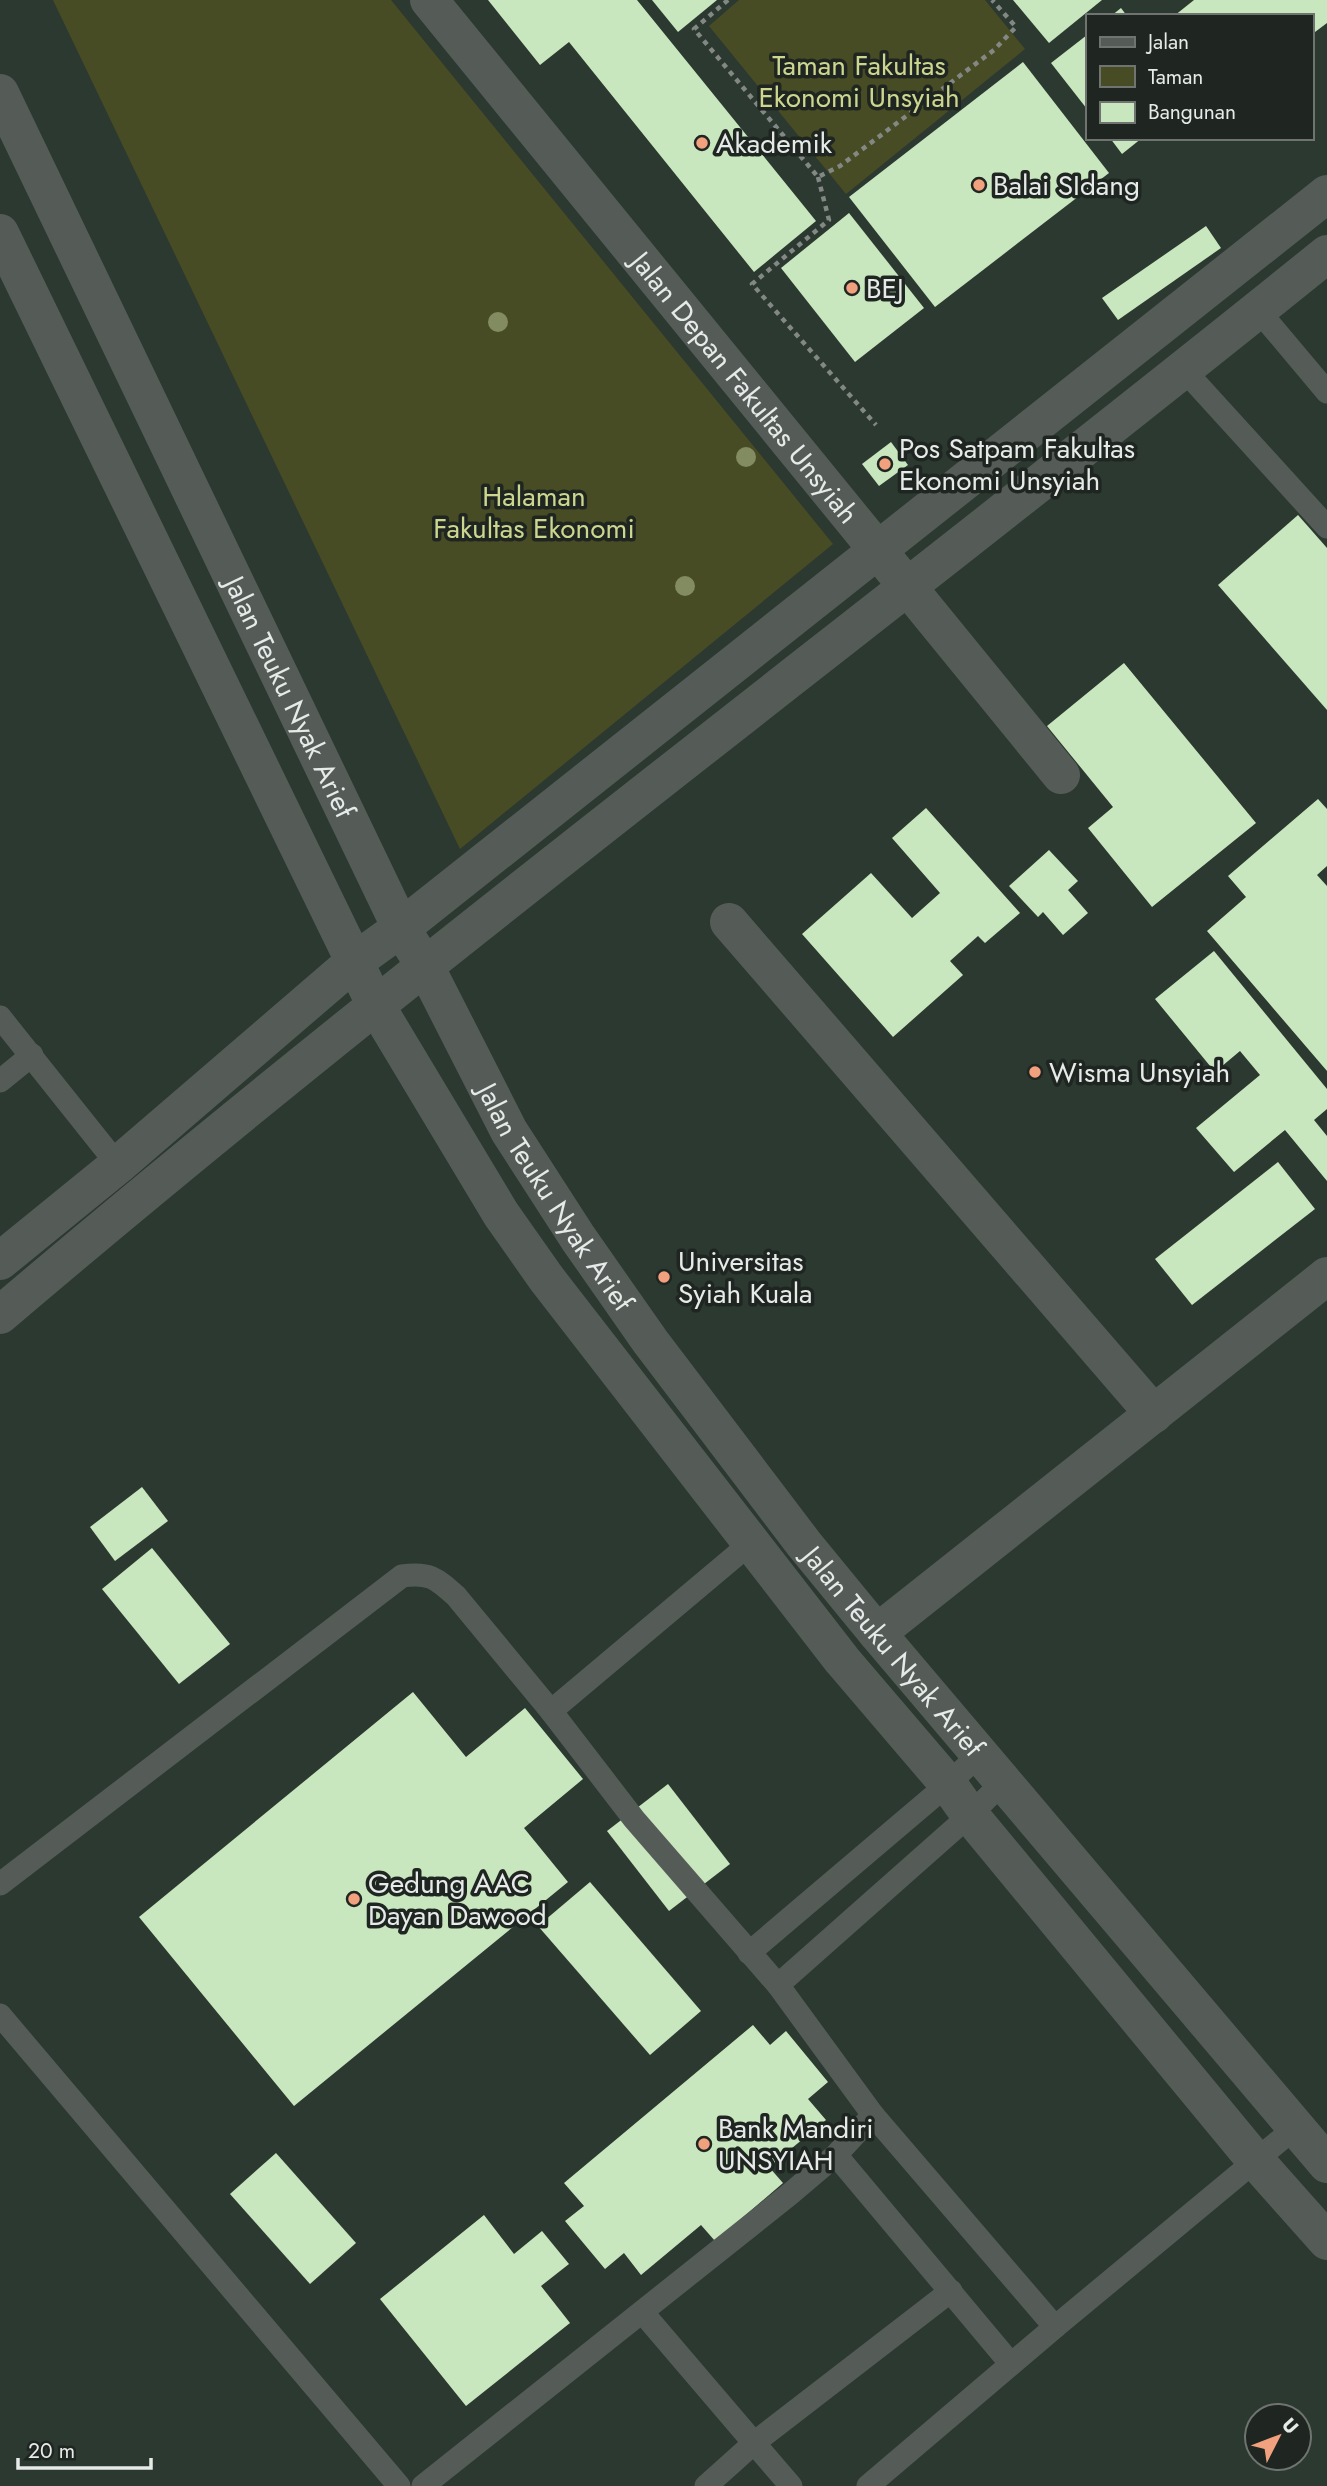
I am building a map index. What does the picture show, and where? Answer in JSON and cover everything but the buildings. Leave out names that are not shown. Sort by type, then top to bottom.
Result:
[{"type":"street","name":"Jalan Depan Fakultas Unsyiah","points":[[429,0],[1061,775]]},
{"type":"street","name":"Jalan Teuku Nyak Arief","points":[[0,93],[401,928],[425,966],[509,1131],[650,1341],[804,1544],[1327,2164]]},
{"type":"street","points":[[0,1261],[118,1165],[354,962],[401,928],[1327,194]]},
{"type":"street","name":"Jalan Teuku Nyak Arief","points":[[0,233],[375,1004],[502,1214],[546,1278],[842,1660],[1255,2160],[1327,2241]]},
{"type":"street","points":[[0,1315],[153,1185],[375,1004],[1184,370],[1327,254]]},
{"type":"street","points":[[729,922],[1154,1414]]},
{"type":"street","points":[[877,1633],[1327,1276]]},
{"type":"lane","points":[[1258,310],[1327,392]]},
{"type":"lane","points":[[1184,370],[1327,527]]},
{"type":"lane","points":[[0,1017],[118,1165]]},
{"type":"lane","points":[[0,1081],[32,1055]]},
{"type":"lane","points":[[551,1711],[752,1542]]},
{"type":"lane","points":[[0,1884],[402,1576],[420,1573],[440,1582],[456,1595],[551,1711],[634,1819],[778,1985],[873,2115],[1055,2327]]},
{"type":"lane","points":[[749,1953],[959,1800],[991,1768]]},
{"type":"lane","points":[[778,1985],[991,1768]]},
{"type":"lane","points":[[0,2015],[399,2486]]},
{"type":"lane","points":[[423,2486],[643,2313],[836,2155],[873,2115]]},
{"type":"lane","points":[[869,2486],[1296,2127]]},
{"type":"lane","points":[[836,2155],[1011,2364]]},
{"type":"lane","points":[[706,2486],[754,2443],[951,2291]]},
{"type":"lane","points":[[643,2313],[791,2486]]},
{"type":"path","points":[[727,0],[694,29],[818,177],[830,220],[752,284],[876,425]]},
{"type":"path","points":[[818,177],[840,166],[994,50],[1016,27],[992,0]]},
{"type":"shaded area","name":"Universitas Syiah Kuala","points":[[0,0],[1327,0],[1327,2486],[0,2486]]},
{"type":"green space","name":"Halaman Fakultas Ekonomi","points":[[53,0],[391,0],[833,544],[460,849]]},
{"type":"green space","name":"Taman Fakultas Ekonomi Unsyiah","points":[[739,0],[985,0],[1025,49],[846,194],[709,26]]},
{"type":"place","name":"Akademik","points":[[702,143]]},
{"type":"place","name":"Balai SIdang","points":[[979,185]]},
{"type":"place","name":"BEJ","points":[[852,288]]},
{"type":"place","name":"Pos Satpam Fakultas Ekonomi Unsyiah","points":[[885,464]]},
{"type":"place","name":"Wisma Unsyiah","points":[[1035,1072]]},
{"type":"place","name":"Universitas Syiah Kuala","points":[[664,1277]]},
{"type":"place","name":"Gedung AAC Dayan Dawood","points":[[354,1899]]},
{"type":"place","name":"Bank Mandiri UNSYIAH","points":[[704,2144]]}]
